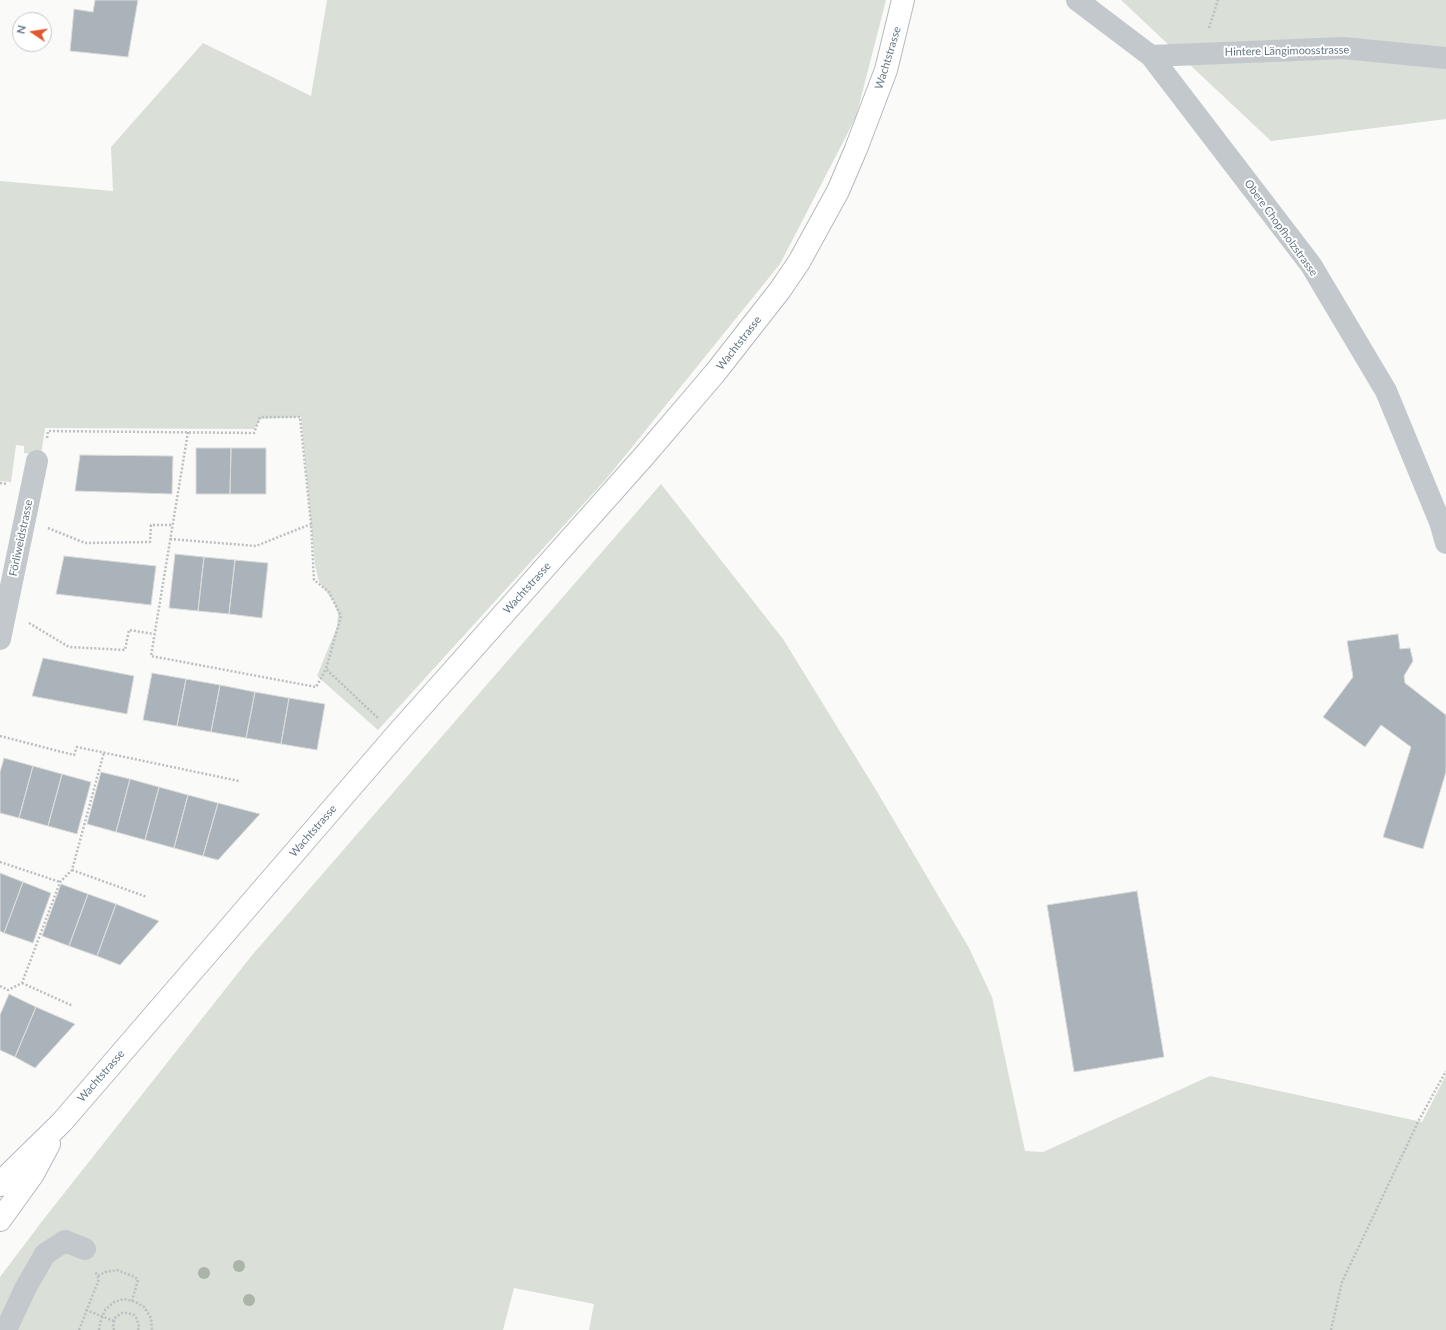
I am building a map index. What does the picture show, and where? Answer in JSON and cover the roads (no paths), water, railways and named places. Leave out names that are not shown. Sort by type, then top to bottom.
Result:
[{"type":"main road","name":"Wachtstrasse","points":[[0,1185],[10,1173],[62,1122],[396,735],[645,455],[715,373],[780,290],[799,262],[838,191],[853,156],[886,70],[903,0]]},
{"type":"main road","name":"Wachtstrasse","points":[[0,1220],[33,1174],[62,1122]]},
{"type":"street","name":"Obere Chopfholzstrasse","points":[[1077,0],[1151,56],[1315,272],[1386,391],[1440,522],[1446,543]]},
{"type":"street","name":"Hintere Längimoosstrasse","points":[[1151,56],[1343,48],[1446,58]]},
{"type":"street","name":"Förliweidstrasse","points":[[0,639],[37,460]]},
{"type":"street","points":[[6,1330],[25,1289],[45,1254],[65,1241],[85,1249]]}]
